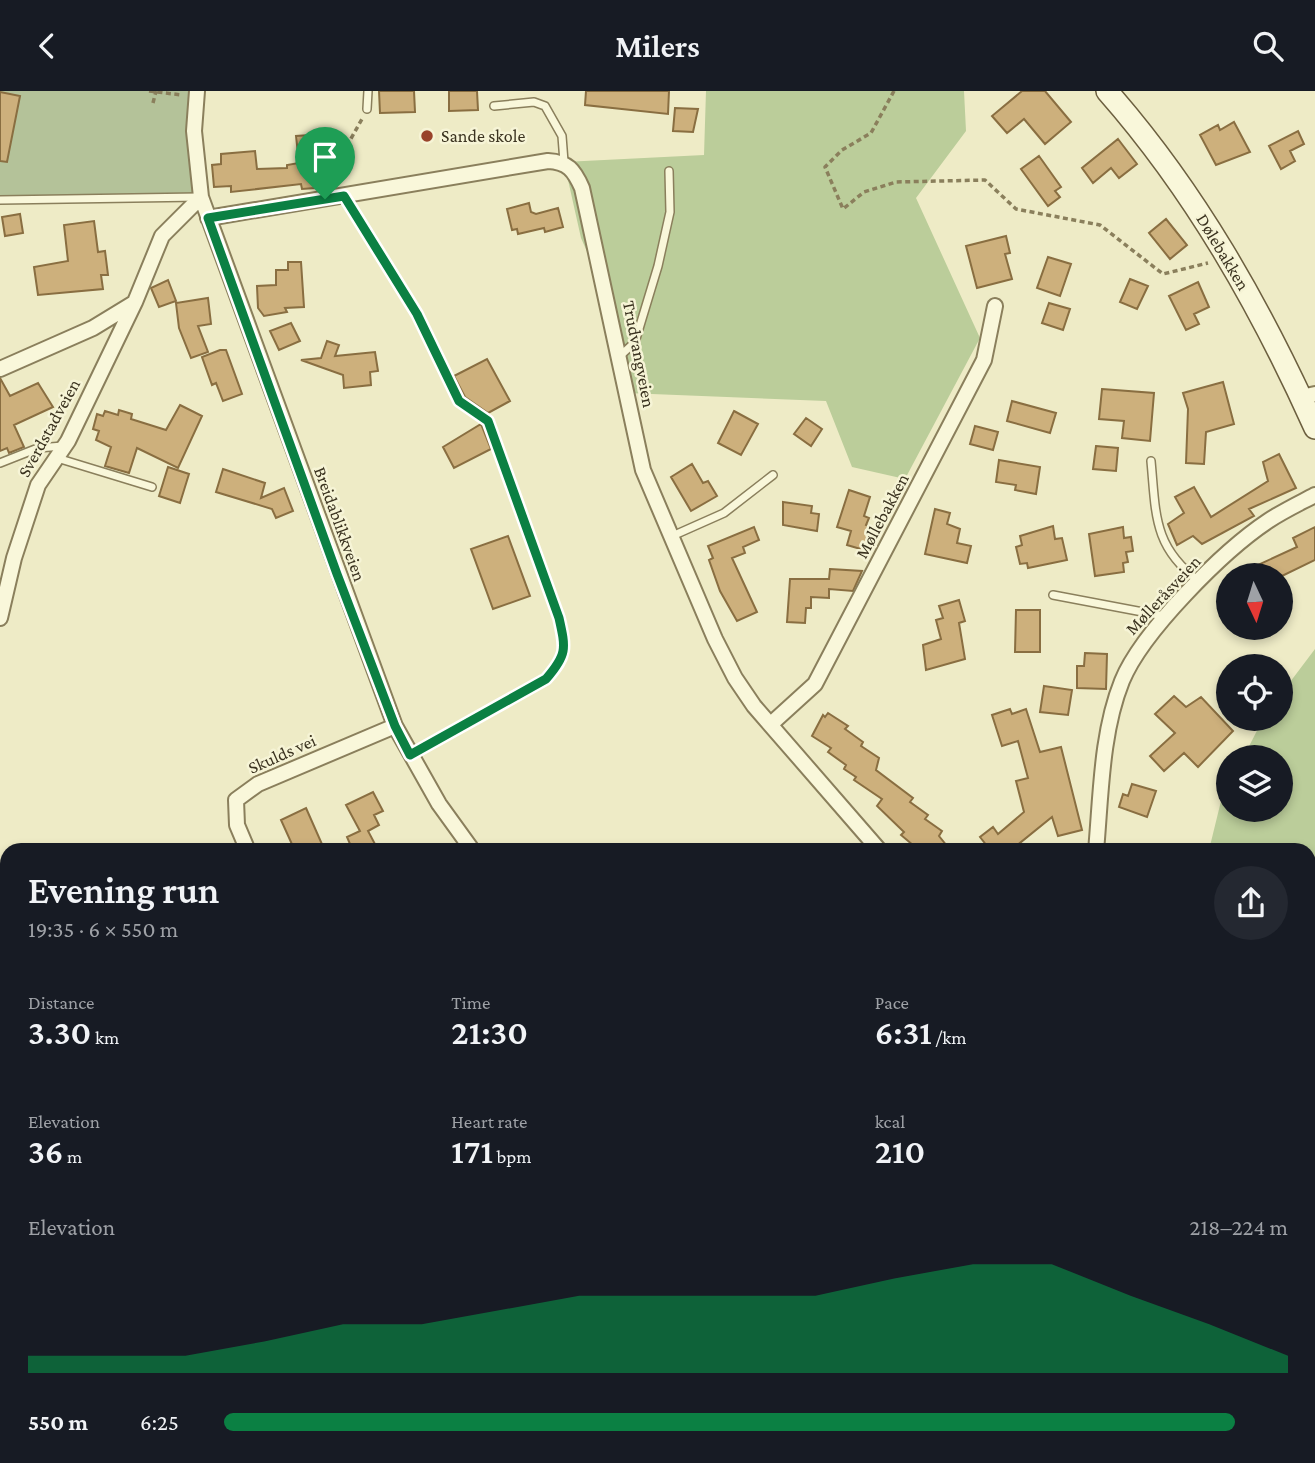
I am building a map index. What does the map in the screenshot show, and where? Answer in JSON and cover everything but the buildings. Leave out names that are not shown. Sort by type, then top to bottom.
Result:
[{"type":"main road","name":"Dølebakken","points":[[1107,91],[1166,162],[1226,256],[1308,396],[1315,428]]},
{"type":"street","points":[[197,94],[194,131],[201,197]]},
{"type":"street","points":[[208,218],[548,161],[564,162]]},
{"type":"street","name":"Trudvangveien","points":[[564,162],[575,172],[582,188],[643,470],[670,537],[735,678],[873,843]]},
{"type":"street","name":"Breidablikkveien","points":[[201,197],[395,726],[439,804],[467,843]]},
{"type":"street","name":"Sverdstadveien","points":[[0,618],[27,512],[38,485],[61,452],[135,302],[162,236],[201,197]]},
{"type":"street","points":[[0,369],[93,328],[135,302]]},
{"type":"street","name":"Møllebakken","points":[[771,724],[815,684],[984,360],[995,306]]},
{"type":"street","name":"Mølleråsveien","points":[[1097,843],[1113,708],[1135,653],[1165,616],[1268,521],[1315,495]]},
{"type":"street","name":"Skulds vei","points":[[245,843],[237,825],[236,800],[258,784],[395,726]]},
{"type":"lane","points":[[368,91],[368,109]]},
{"type":"lane","points":[[494,106],[534,102],[545,106],[562,136],[564,162]]},
{"type":"lane","points":[[619,358],[635,342],[661,256],[670,212],[669,171]]},
{"type":"lane","points":[[344,196],[417,314],[459,401],[488,421],[559,618],[565,642],[562,660],[546,679],[410,755]]},
{"type":"lane","points":[[0,200],[201,197]]},
{"type":"lane","points":[[0,463],[38,448],[61,452],[152,487]]},
{"type":"lane","points":[[1152,461],[1157,524],[1163,543],[1184,570],[1200,582]]},
{"type":"lane","points":[[670,537],[723,513],[773,475]]},
{"type":"lane","points":[[1053,595],[1165,616]]},
{"type":"path","points":[[149,91],[197,94]]},
{"type":"path","points":[[894,91],[871,133],[842,151],[825,167],[843,209],[864,192],[896,181],[985,180],[1016,209],[1100,225],[1163,274],[1226,256]]},
{"type":"path","points":[[153,103],[156,92]]},
{"type":"path","points":[[325,199],[325,185],[368,109]]},
{"type":"green space","points":[[0,91],[197,91],[201,197],[0,200]]},
{"type":"green space","points":[[706,91],[964,91],[966,131],[916,198],[980,338],[905,479],[852,467],[826,401],[627,393],[608,299],[581,238],[564,162],[704,155]]},
{"type":"green space","points":[[1315,649],[1315,843],[1211,843],[1216,821],[1293,822],[1293,745],[1250,745],[1257,731],[1293,731],[1293,678]]},
{"type":"place","name":"Sande skole","points":[[427,136]]},
{"type":"route","points":[[344,196],[417,314],[459,401],[488,421],[503,471],[559,618],[565,642],[562,660],[546,679],[410,755],[395,726],[337,574],[208,218],[325,199],[344,196]]}]
